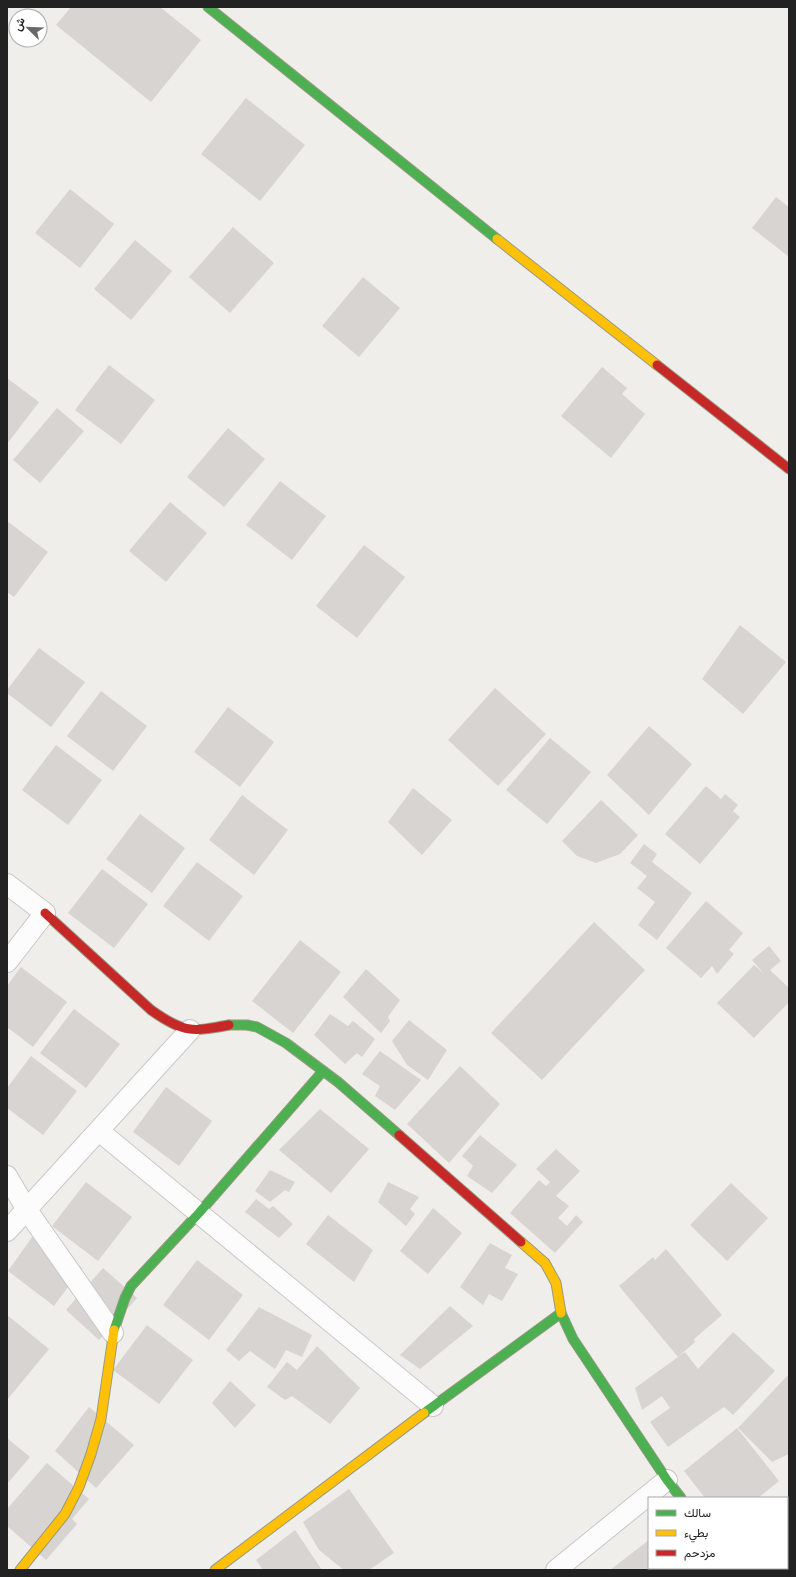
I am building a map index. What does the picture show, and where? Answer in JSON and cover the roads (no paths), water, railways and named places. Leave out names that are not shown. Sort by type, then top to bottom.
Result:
[{"type":"street","points":[[216,9],[434,189],[789,469]]},
{"type":"street","points":[[7,884],[45,913],[151,1010],[169,1021],[190,1030],[234,1023],[254,1026],[291,1046],[347,1089],[545,1263],[556,1283],[561,1313],[573,1339],[667,1480],[680,1497]]},
{"type":"street","points":[[7,962],[45,913]]},
{"type":"street","points":[[7,1231],[190,1030]]},
{"type":"street","points":[[20,1570],[65,1514],[79,1487],[91,1454],[101,1419],[113,1333],[125,1298],[132,1286],[323,1071]]},
{"type":"street","points":[[99,1131],[433,1406]]},
{"type":"street","points":[[7,1176],[27,1210],[113,1333]]},
{"type":"street","points":[[215,1570],[433,1406],[561,1313]]},
{"type":"street","points":[[556,1570],[667,1480]]}]
